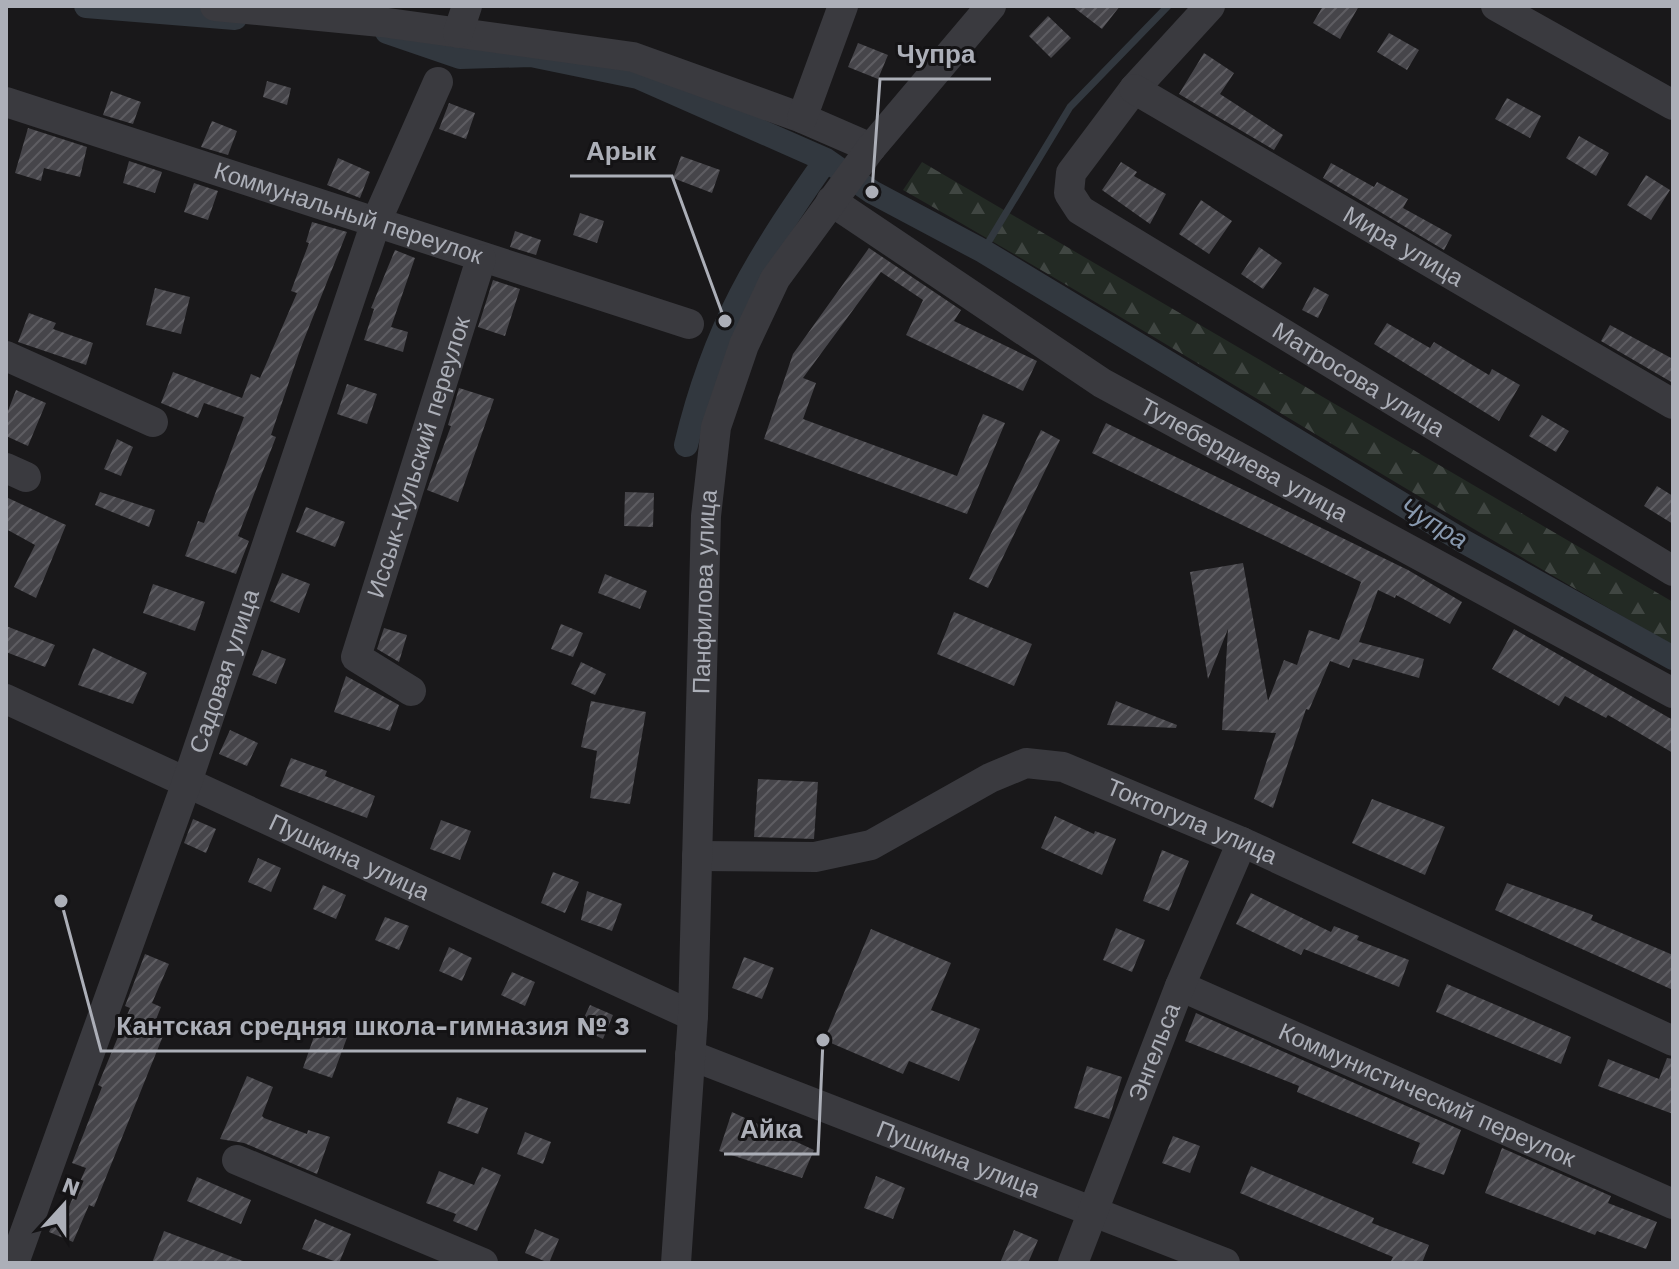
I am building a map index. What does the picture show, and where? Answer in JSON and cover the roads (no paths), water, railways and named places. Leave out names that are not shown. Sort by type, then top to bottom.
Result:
[{"type":"street","points":[[218,6],[462,20],[633,57],[802,118],[871,148]]},
{"type":"street","points":[[802,118],[843,6]]},
{"type":"street","name":"Панфилова улица","points":[[676,1263],[693,1016],[706,516],[716,427],[744,345],[775,279],[871,148],[991,6]]},
{"type":"street","points":[[1134,89],[1210,6]]},
{"type":"street","points":[[1496,6],[1673,105]]},
{"type":"street","name":"Садовая улица","points":[[14,1263],[187,782],[376,222],[438,82]]},
{"type":"street","name":"Матросова улица","points":[[1134,89],[1071,173],[1069,193],[1080,210],[1673,571]]},
{"type":"street","name":"Мира улица","points":[[1134,89],[1673,404]]},
{"type":"street","name":"Коммунальный переулок","points":[[6,102],[481,259],[689,324]]},
{"type":"street","name":"Тулебердиева улица","points":[[831,201],[1102,383],[1673,693]]},
{"type":"street","name":"Иссык-Кульский переулок","points":[[411,691],[356,657],[481,259]]},
{"type":"street","points":[[6,356],[153,422]]},
{"type":"street","name":"Пушкина улица","points":[[6,699],[693,1016]]},
{"type":"street","name":"Токтогула улица","points":[[697,856],[815,857],[871,845],[990,778],[1026,763],[1063,767],[1242,842],[1673,1041]]},
{"type":"street","name":"Энгельса","points":[[1073,1263],[1180,986],[1242,842]]},
{"type":"street","name":"Коммунистический переулок","points":[[1180,986],[1673,1204]]},
{"type":"street","name":"Пушкина улица","points":[[690,1055],[1225,1263]]},
{"type":"street","points":[[237,1160],[483,1263]]},
{"type":"waterway","name":"Чупра","points":[[86,6],[235,18]]},
{"type":"waterway","points":[[983,251],[1070,107],[1168,6]]},
{"type":"waterway","name":"Чупра","points":[[387,32],[460,57],[531,55],[638,77],[826,160],[872,192],[983,251],[1463,541],[1673,658]]},
{"type":"waterway","points":[[686,445],[697,403],[724,329],[759,262],[826,160]]},
{"type":"place","name":"Чупра","points":[[872,192]]},
{"type":"place","name":"Арык","points":[[725,321]]},
{"type":"place","name":"Кантская средняя школа-гимназия № 3","points":[[61,901]]},
{"type":"place","name":"Айка","points":[[823,1040]]}]
